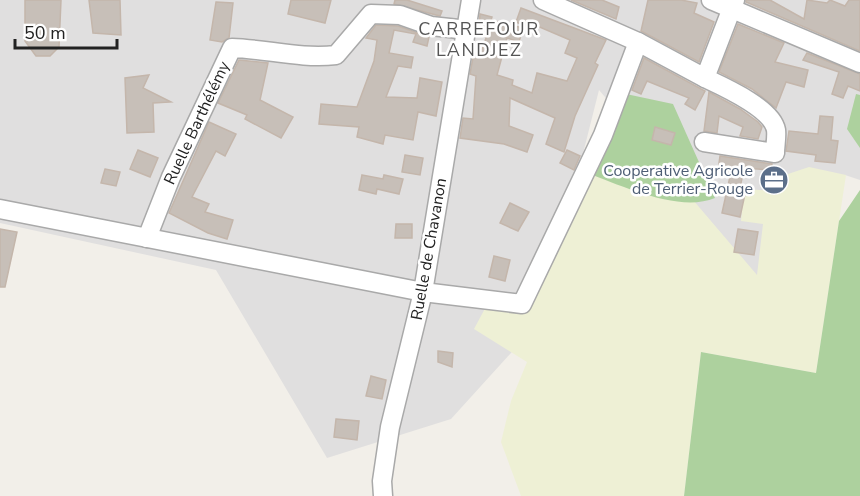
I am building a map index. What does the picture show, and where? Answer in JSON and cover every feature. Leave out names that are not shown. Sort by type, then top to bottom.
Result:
[{"type":"street","name":"Ruelle de Chavanon","points":[[383,496],[382,482],[390,427],[423,292],[468,30],[471,0]]},
{"type":"street","points":[[543,0],[638,42],[735,93],[766,114],[776,128],[775,153],[704,142]]},
{"type":"street","points":[[711,0],[734,4],[860,63]]},
{"type":"street","points":[[705,78],[734,4]]},
{"type":"street","name":"Ruelle Barthélémy","points":[[147,238],[171,177],[232,48],[256,48],[300,57],[336,55],[371,14],[400,15],[431,26],[468,30]]},
{"type":"street","points":[[0,209],[423,292],[522,304],[603,135],[638,42]]},
{"type":"shaded area","points":[[0,0],[860,0],[860,180],[845,175],[757,276],[599,90],[541,320],[451,419],[327,458],[216,270],[0,223]]},
{"type":"green space","points":[[626,94],[673,104],[715,198],[701,202],[668,200],[634,191],[587,173]]},
{"type":"green space","points":[[856,94],[860,95],[860,148],[847,129]]},
{"type":"green space","points":[[809,167],[846,175],[816,373],[701,352],[684,496],[521,496],[501,442],[511,401],[527,362],[474,329],[489,301],[515,305],[587,173],[651,196],[693,200],[757,275],[763,224],[741,221],[744,189],[779,191],[782,176]]},
{"type":"green space","points":[[860,190],[860,496],[684,496],[701,352],[816,373],[839,221]]},
{"type":"building","points":[[25,0],[61,0],[59,47],[50,56],[36,56],[25,41]]},
{"type":"building","points":[[89,0],[120,0],[121,35],[93,33]]},
{"type":"building","points":[[291,0],[331,0],[325,23],[288,14]]},
{"type":"building","points":[[395,0],[407,0],[442,11],[440,16],[394,4]]},
{"type":"building","points":[[571,0],[602,0],[619,7],[616,19]]},
{"type":"building","points":[[648,0],[681,0],[697,3],[694,13],[714,22],[699,62],[641,31]]},
{"type":"building","points":[[746,0],[770,0],[804,19],[807,0],[827,3],[830,0],[845,6],[849,0],[860,0],[860,51],[746,2]]},
{"type":"building","points":[[216,2],[233,3],[229,38],[222,42],[210,40]]},
{"type":"building","points":[[521,8],[606,40],[595,63],[598,65],[575,116],[564,152],[546,144],[555,118],[510,98],[509,126],[533,135],[527,152],[504,144],[460,138],[463,118],[473,119],[476,76],[470,74],[474,52],[480,54],[489,30],[479,27],[480,14],[492,17],[491,20],[523,28],[519,42],[507,38],[497,75],[513,80],[512,85],[532,93],[537,73],[567,81],[577,58],[565,53],[570,40],[535,25],[534,29],[516,22]]},
{"type":"building","points":[[738,24],[784,43],[775,62],[808,70],[804,87],[786,82],[776,108],[752,89],[719,72]]},
{"type":"building","points":[[376,25],[398,26],[429,37],[427,46],[413,42],[416,34],[394,30],[389,53],[413,57],[411,68],[398,66],[386,97],[417,98],[420,78],[442,82],[436,116],[418,112],[413,140],[385,135],[383,144],[357,137],[359,127],[319,124],[321,104],[357,107],[374,61],[377,40],[366,38]]},
{"type":"building","points":[[807,53],[860,74],[860,91],[848,86],[843,98],[832,94],[839,72],[803,60]]},
{"type":"building","points":[[644,58],[705,91],[695,110],[685,104],[689,98],[647,81],[641,94],[632,90]]},
{"type":"building","points":[[239,60],[268,63],[260,100],[293,117],[281,138],[245,119],[247,115],[218,103]]},
{"type":"building","points":[[149,75],[143,88],[171,102],[153,103],[154,132],[127,133],[125,78]]},
{"type":"building","points":[[709,92],[758,122],[762,127],[758,139],[740,136],[743,127],[719,116],[717,133],[704,131]]},
{"type":"building","points":[[820,116],[833,117],[831,140],[838,141],[835,163],[815,161],[816,155],[786,151],[789,131],[818,134]]},
{"type":"building","points":[[209,122],[236,134],[225,156],[216,151],[192,197],[209,204],[205,212],[233,220],[227,239],[208,233],[169,213]]},
{"type":"building","points":[[655,127],[675,133],[671,145],[652,140]]},
{"type":"building","points":[[138,150],[158,158],[150,177],[130,169]]},
{"type":"building","points":[[567,150],[580,156],[574,170],[560,163]]},
{"type":"building","points":[[405,155],[423,158],[420,175],[402,172]]},
{"type":"building","points":[[720,156],[772,164],[771,170],[744,168],[739,193],[745,194],[740,217],[722,213],[731,172],[718,170]]},
{"type":"building","points":[[105,169],[120,172],[116,186],[101,183]]},
{"type":"building","points":[[362,175],[383,179],[384,175],[403,179],[399,194],[377,189],[376,194],[359,190]]},
{"type":"building","points":[[510,203],[529,212],[518,231],[500,223]]},
{"type":"building","points":[[396,224],[412,224],[412,238],[395,238]]},
{"type":"building","points":[[0,229],[17,232],[5,287],[0,287]]},
{"type":"building","points":[[738,229],[758,232],[754,255],[734,252]]},
{"type":"building","points":[[494,256],[510,260],[505,281],[489,277]]},
{"type":"building","points":[[438,351],[453,353],[452,367],[438,362]]},
{"type":"building","points":[[371,376],[386,380],[382,399],[366,396]]},
{"type":"building","points":[[336,419],[359,421],[357,440],[334,437]]},
{"type":"place","name":"Cooperative Agricole de Terrier-Rouge","points":[[774,180]]},
{"type":"district","name":"CARREFOUR LANDJEZ","points":[[479,39]]}]
